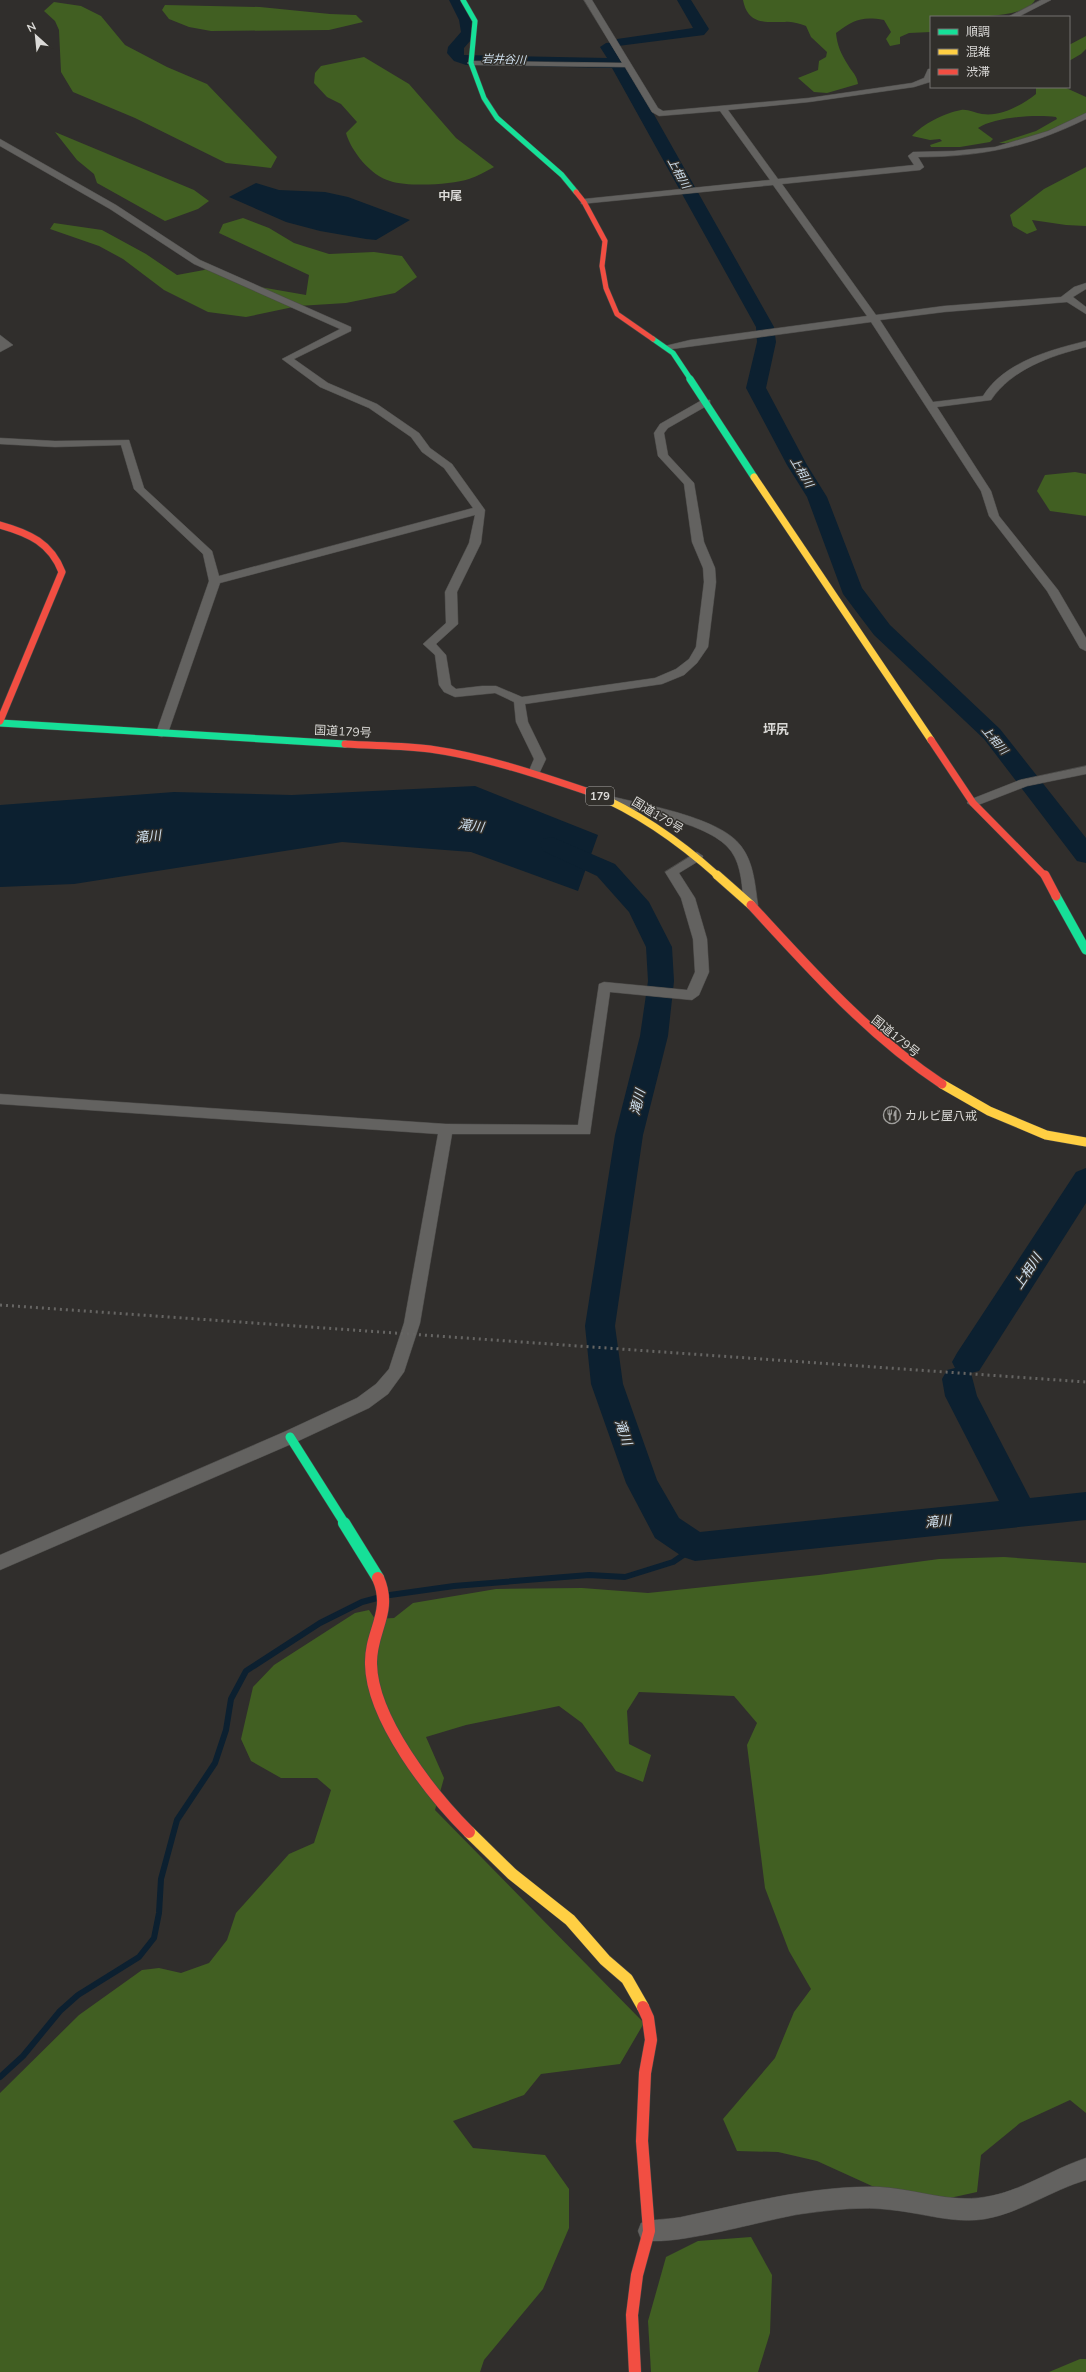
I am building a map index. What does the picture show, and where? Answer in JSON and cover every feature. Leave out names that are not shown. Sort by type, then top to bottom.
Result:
[{"type":"main road","points":[[463,0],[475,21],[471,61],[484,98],[497,118],[562,175],[584,202],[605,241],[602,266],[606,288],[617,314],[668,348],[706,402],[845,614],[973,803],[1044,873],[1086,950]]},
{"type":"main road","points":[[0,525],[20,529],[46,542],[59,560],[62,572],[0,722]]},
{"type":"main road","name":"国道179号","points":[[0,722],[429,749],[482,759],[534,773],[608,799],[675,838],[697,856],[751,905],[861,1023],[917,1069],[989,1110],[1046,1135],[1086,1142]]},
{"type":"main road","points":[[290,1437],[380,1582],[385,1602],[371,1663],[376,1689],[388,1718],[419,1776],[450,1813],[512,1874],[570,1920],[606,1960],[627,1979],[648,2018],[651,2040],[645,2073],[642,2141],[649,2231],[637,2275],[632,2315],[635,2372]]},
{"type":"street","points":[[588,0],[626,65],[658,113],[670,114],[827,98],[914,85],[926,80],[930,73]]},
{"type":"street","points":[[1014,16],[1047,0]]},
{"type":"street","points":[[471,61],[613,66],[626,65]]},
{"type":"street","points":[[723,109],[874,319],[986,491],[994,516],[1052,590],[1086,648]]},
{"type":"street","points":[[584,202],[915,168],[920,167],[912,156],[916,154],[954,154],[996,149],[1051,133],[1086,116]]},
{"type":"street","points":[[0,142],[113,207],[163,238],[197,262],[348,329],[287,359],[324,385],[373,406],[415,434],[426,450],[448,466],[480,510],[480,521],[475,543],[465,560],[451,592],[452,624],[429,644],[439,649],[442,656],[445,686],[449,692],[456,693],[497,689],[505,691],[520,700],[658,681],[680,672],[693,661],[702,647],[710,582],[709,568],[698,542],[689,483],[663,456],[659,433],[664,426],[706,402]]},
{"type":"street","points":[[1068,298],[1070,292],[1076,288],[1086,286]]},
{"type":"street","points":[[668,348],[763,333],[874,319],[978,306],[1042,302],[1068,298],[1086,311]]},
{"type":"street","points":[[0,338],[8,345],[0,349]]},
{"type":"street","points":[[930,405],[987,398],[990,389],[1007,374],[1059,350],[1086,344]]},
{"type":"street","points":[[0,440],[55,444],[126,442],[140,489],[208,553],[215,581],[162,733]]},
{"type":"street","points":[[215,581],[480,510]]},
{"type":"street","points":[[520,700],[518,705],[522,722],[540,759],[534,773]]},
{"type":"street","points":[[973,803],[1030,782],[1086,770]]},
{"type":"street","points":[[608,799],[669,815],[714,831],[736,847],[743,863],[751,905]]},
{"type":"street","points":[[0,1099],[446,1128],[585,1130],[604,987],[692,995],[702,972],[700,939],[688,898],[672,872],[697,856]]},
{"type":"street","points":[[0,1563],[290,1437],[363,1403],[382,1389],[396,1372],[412,1323],[446,1128]]},
{"type":"street","points":[[649,2231],[668,2231],[834,2199],[881,2198],[940,2208],[984,2208],[1018,2198],[1073,2173],[1086,2169]]},
{"type":"green space","points":[[743,0],[1035,0],[1029,7],[1017,12],[1003,15],[930,16],[930,32],[909,33],[900,37],[900,44],[890,46],[886,39],[891,32],[884,20],[863,19],[853,22],[836,33],[837,42],[841,53],[855,76],[858,84],[827,93],[814,92],[798,78],[818,70],[819,61],[826,57],[827,52],[811,37],[806,26],[790,22],[764,22],[753,18],[745,8]]},
{"type":"green space","points":[[54,2],[81,6],[101,16],[125,45],[167,67],[207,84],[277,157],[271,168],[226,163],[135,118],[73,92],[61,72],[59,30],[55,21],[44,11]]},
{"type":"green space","points":[[165,5],[260,7],[356,15],[363,22],[329,30],[211,31],[189,27],[169,19],[162,10]]},
{"type":"green space","points":[[1086,36],[1086,49],[1070,60],[1070,44]]},
{"type":"green space","points":[[364,57],[409,84],[456,138],[494,167],[469,179],[452,183],[418,185],[398,183],[376,174],[357,155],[346,133],[357,122],[341,104],[327,97],[314,83],[315,73],[321,66]]},
{"type":"green space","points":[[1036,88],[1066,88],[1086,97],[1086,114],[1044,133],[1010,142],[999,143],[1036,131],[1057,119],[1056,117],[1027,116],[994,121],[978,128],[993,139],[990,142],[960,147],[931,147],[930,145],[942,141],[940,139],[930,140],[912,136],[928,123],[954,111],[966,110],[979,114],[996,114],[1011,109],[1036,94]]},
{"type":"green space","points":[[55,132],[194,190],[209,201],[198,209],[165,221],[97,183],[94,174],[77,160]]},
{"type":"green space","points":[[1086,167],[1086,226],[1066,225],[1032,220],[1037,230],[1027,234],[1013,226],[1010,215],[1044,189]]},
{"type":"green space","points":[[243,218],[269,228],[294,243],[329,254],[374,252],[402,256],[417,277],[395,293],[346,303],[298,306],[246,317],[208,312],[164,290],[123,259],[99,246],[50,229],[54,223],[102,230],[146,254],[177,275],[204,270],[208,267],[260,287],[306,295],[309,275],[219,233],[223,224]]},
{"type":"green space","points":[[1075,472],[1086,474],[1086,516],[1050,511],[1037,491],[1045,475]]},
{"type":"green space","points":[[1004,1557],[1086,1563],[1086,2113],[1070,2100],[1020,2123],[981,2155],[977,2192],[936,2201],[872,2186],[817,2161],[778,2152],[737,2151],[723,2119],[775,2058],[794,2012],[811,1989],[789,1951],[765,1888],[747,1745],[757,1723],[734,1696],[639,1692],[627,1711],[629,1744],[651,1755],[643,1782],[616,1771],[582,1723],[559,1706],[466,1725],[426,1737],[444,1778],[435,1810],[644,2023],[620,2064],[541,2074],[524,2095],[453,2121],[473,2148],[545,2155],[569,2189],[569,2228],[543,2289],[484,2360],[480,2372],[0,2372],[0,2093],[79,2015],[142,1970],[159,1968],[181,1973],[209,1963],[227,1940],[236,1913],[289,1854],[314,1843],[331,1790],[317,1778],[281,1778],[251,1761],[241,1739],[253,1687],[274,1665],[355,1613],[369,1610],[375,1619],[394,1618],[413,1603],[496,1589],[582,1588],[648,1593],[819,1575],[939,1559]]},
{"type":"green space","points":[[751,2237],[772,2275],[770,2333],[758,2372],[651,2372],[648,2321],[666,2257],[698,2241]]},
{"type":"green space","points":[[1080,2359],[1086,2359],[1086,2372],[1049,2372]]},
{"type":"water","points":[[256,183],[279,190],[325,192],[348,197],[410,220],[376,240],[320,231],[286,222],[229,197]]},
{"type":"water","points":[[475,786],[598,835],[578,891],[471,852],[342,842],[74,884],[0,887],[0,805],[174,792],[292,795]]},
{"type":"waterway","name":"岩井谷川","points":[[456,0],[467,20],[469,33],[456,47],[455,53],[459,58],[466,60],[617,63]]},
{"type":"waterway","name":"上相川","points":[[622,42],[699,32],[701,29],[684,0]]},
{"type":"waterway","name":"上相川","points":[[611,46],[608,47],[617,63]]},
{"type":"waterway","name":"上相川","points":[[617,63],[765,327],[767,342],[756,388],[797,465],[817,497],[851,589],[882,630],[992,734],[1086,855]]},
{"type":"waterway","name":"滝川","points":[[552,845],[606,870],[640,908],[659,947],[661,981],[654,1036],[629,1135],[600,1326],[607,1384],[642,1483],[667,1528],[695,1547],[1086,1506]]},
{"type":"waterway","name":"上相川","points":[[968,1362],[1086,1179]]},
{"type":"waterway","name":"上相川","points":[[958,1379],[961,1396],[1020,1511]]},
{"type":"waterway","points":[[390,1595],[454,1586],[589,1575],[625,1577],[673,1562],[695,1547]]},
{"type":"waterway","points":[[0,2077],[23,2056],[60,2011],[78,1995],[139,1957],[154,1938],[159,1913],[161,1879],[177,1820],[215,1763],[226,1730],[231,1699],[246,1671],[320,1623],[362,1602],[377,1598]]},
{"type":"railway","points":[[0,1305],[1086,1382]]},
{"type":"traffic: fast","points":[[463,0],[475,21],[471,63],[484,98],[497,118],[562,175],[576,192]]},
{"type":"traffic: fast","points":[[653,339],[673,353],[754,477]]},
{"type":"traffic: fast","points":[[0,723],[345,744]]},
{"type":"traffic: fast","points":[[1056,896],[1086,950]]},
{"type":"traffic: fast","points":[[290,1437],[378,1578]]},
{"type":"traffic: slow","points":[[754,477],[931,740]]},
{"type":"traffic: slow","points":[[592,793],[615,802],[657,827],[696,856],[751,905]]},
{"type":"traffic: slow","points":[[942,1084],[989,1111],[1046,1135],[1086,1142]]},
{"type":"traffic: slow","points":[[469,1832],[512,1874],[570,1920],[605,1960],[627,1979],[643,2007]]},
{"type":"traffic: jam","points":[[576,192],[584,202],[605,241],[602,266],[606,288],[617,314],[653,339]]},
{"type":"traffic: jam","points":[[0,525],[21,531],[46,545],[58,561],[62,572],[0,721]]},
{"type":"traffic: jam","points":[[931,740],[973,803],[1044,873],[1056,896]]},
{"type":"traffic: jam","points":[[345,744],[409,747],[451,752],[512,767],[592,793]]},
{"type":"traffic: jam","points":[[751,905],[840,1001],[864,1024],[914,1066],[942,1084]]},
{"type":"traffic: jam","points":[[378,1578],[383,1589],[384,1600],[381,1621],[374,1642],[371,1664],[373,1677],[382,1706],[404,1751],[424,1783],[436,1798],[469,1832]]},
{"type":"traffic: jam","points":[[635,2372],[632,2315],[637,2275],[649,2231],[642,2141],[645,2073],[651,2040],[648,2018],[643,2007]]},
{"type":"place","name":"カルビ屋八戒","points":[[892,1115]]},
{"type":"district","name":"中尾","points":[[450,195]]},
{"type":"district","name":"坪尻","points":[[776,729]]}]
